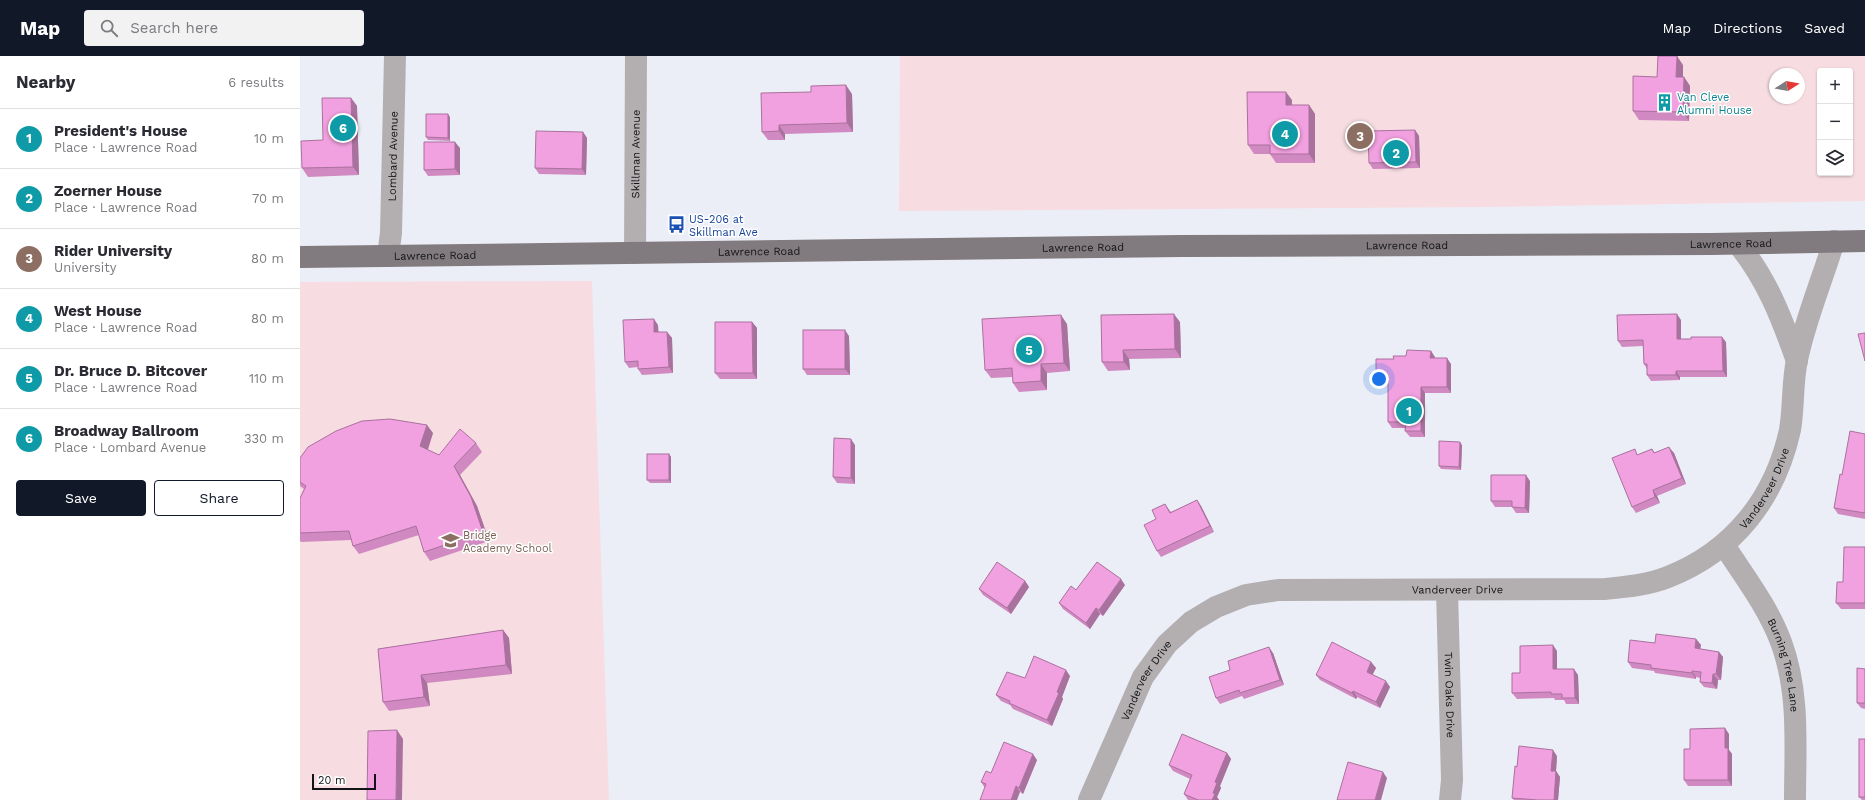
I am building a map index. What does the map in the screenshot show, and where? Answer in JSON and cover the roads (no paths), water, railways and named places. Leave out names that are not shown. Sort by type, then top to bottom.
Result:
[{"type":"main road","name":"Lawrence Road","points":[[300,257],[1181,246],[1738,244],[1865,241]]},
{"type":"street","name":"Lombard Avenue","points":[[388,256],[391,233],[395,56]]},
{"type":"street","name":"Skillman Avenue","points":[[635,253],[636,56]]},
{"type":"street","name":"Vanderveer Drive","points":[[1089,800],[1149,667],[1167,644],[1186,626],[1216,607],[1246,595],[1278,590],[1605,589],[1635,586],[1667,578],[1700,562],[1724,545],[1752,516],[1770,488],[1782,461],[1790,428],[1797,361],[1808,320],[1834,241]]},
{"type":"street","name":"Vanderveer Drive","points":[[1738,244],[1753,262],[1769,290],[1797,361]]},
{"type":"street","name":"Burning Tree Lane","points":[[1724,545],[1768,613],[1781,643],[1791,677],[1795,709],[1795,800]]},
{"type":"street","name":"Twin Oaks Drive","points":[[1447,590],[1452,780],[1450,800]]},
{"type":"place","name":"Van Cleve Alumni House","points":[[1664,103]]},
{"type":"place","name":"Broadway Ballroom","points":[[343,128]]},
{"type":"place","name":"West House","points":[[1285,134]]},
{"type":"place","name":"Rider University","points":[[1360,136]]},
{"type":"place","name":"Zoerner House","points":[[1396,153]]},
{"type":"place","name":"US-206 at Skillman Ave","points":[[676,225]]},
{"type":"place","name":"Dr. Bruce D. Bitcover","points":[[1029,350]]},
{"type":"place","name":"President's House","points":[[1409,411]]},
{"type":"place","name":"Bridge Academy School","points":[[450,541]]}]
